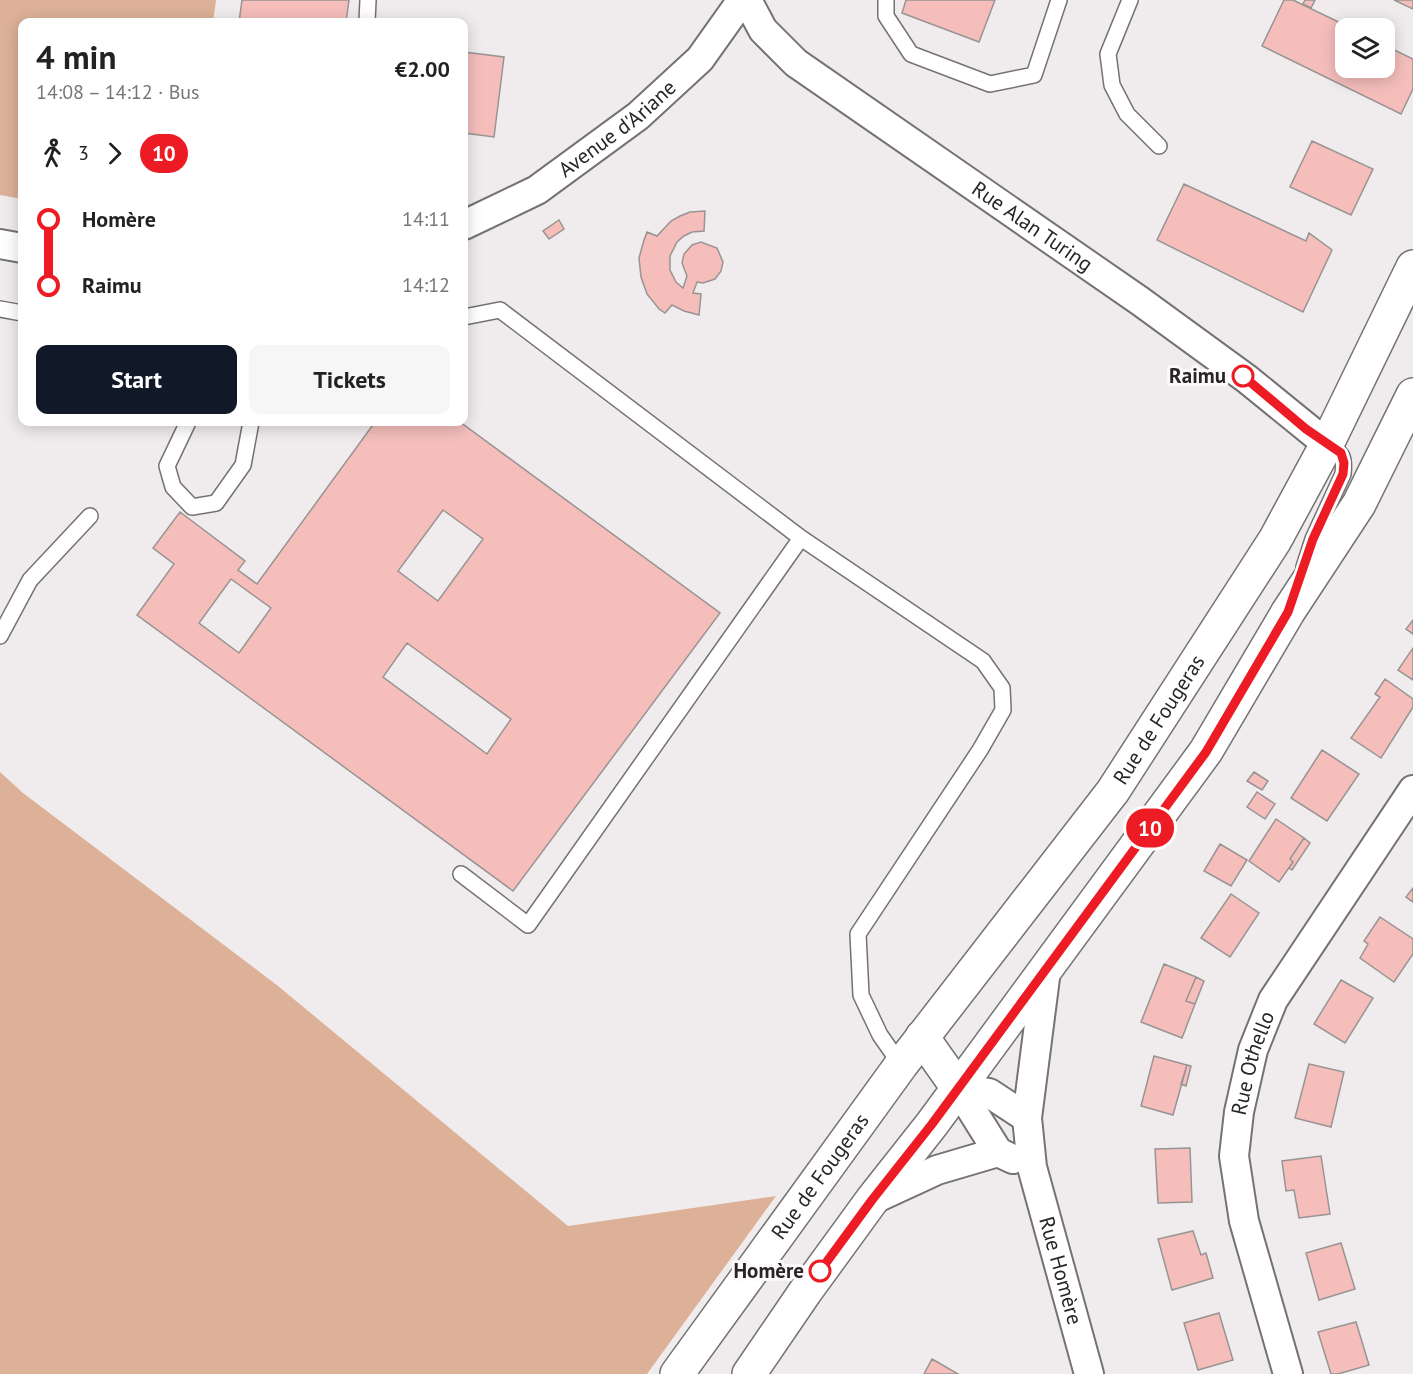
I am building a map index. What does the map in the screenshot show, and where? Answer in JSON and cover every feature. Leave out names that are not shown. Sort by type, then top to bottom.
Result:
[{"type":"main road","name":"Rue de Fougeras","points":[[677,1374],[901,1065],[1113,791],[1275,540],[1327,444],[1413,267]]},
{"type":"main road","points":[[749,1374],[872,1200],[1046,970],[1206,752],[1288,612],[1359,504],[1413,395]]},
{"type":"main road","points":[[922,1037],[958,1088]]},
{"type":"street","name":"Avenue d'Ariane","points":[[468,223],[537,190],[638,116],[700,59],[745,0]]},
{"type":"street","name":"Rue Alan Turing","points":[[745,0],[763,30],[796,63],[1140,301],[1247,379],[1327,444]]},
{"type":"street","points":[[0,244],[18,247]]},
{"type":"street","name":"Rue Othello","points":[[1288,1374],[1244,1221],[1234,1156],[1239,1112],[1253,1050],[1273,1000],[1413,791]]},
{"type":"street","name":"Rue Homère","points":[[1046,970],[1027,1118],[1032,1167],[1089,1374]]},
{"type":"street","points":[[958,1088],[989,1093],[1027,1118]]},
{"type":"street","points":[[958,1088],[998,1152],[1032,1167]]},
{"type":"street","points":[[872,1200],[938,1170],[998,1152]]},
{"type":"lane","points":[[367,18],[368,0]]},
{"type":"lane","points":[[886,0],[886,16],[911,54],[990,84],[1034,75],[1059,0]]},
{"type":"lane","points":[[1130,0],[1108,54],[1113,85],[1126,114],[1159,146]]},
{"type":"lane","points":[[0,309],[18,312]]},
{"type":"lane","points":[[468,316],[500,310],[801,538],[983,661],[1002,688],[1003,710],[980,750],[858,934],[861,995],[880,1035],[901,1065]]},
{"type":"lane","points":[[186,426],[167,466],[173,487],[192,507],[216,503],[243,465],[250,426]]},
{"type":"lane","points":[[1288,612],[1313,539],[1343,474],[1344,463],[1341,453],[1327,444]]},
{"type":"lane","points":[[0,636],[30,580],[90,516]]},
{"type":"lane","points":[[462,874],[528,925],[801,538]]},
{"type":"shaded area","points":[[0,0],[216,0],[214,18],[18,18],[18,198],[0,195]]},
{"type":"shaded area","points":[[0,772],[23,793],[278,986],[568,1226],[776,1196],[647,1374],[0,1374]]},
{"type":"building","points":[[242,0],[349,0],[347,18],[240,18]]},
{"type":"building","points":[[906,0],[995,0],[979,42],[902,13]]},
{"type":"building","points":[[1284,0],[1293,0],[1335,20],[1335,78],[1395,78],[1395,50],[1413,59],[1413,89],[1401,114],[1262,46]]},
{"type":"building","points":[[1305,0],[1315,0],[1311,8],[1303,4]]},
{"type":"building","points":[[1394,0],[1413,0],[1413,9]]},
{"type":"building","points":[[468,52],[504,57],[494,137],[468,134]]},
{"type":"building","points":[[1312,141],[1373,169],[1351,215],[1290,187]]},
{"type":"building","points":[[1184,184],[1306,241],[1309,233],[1332,250],[1303,312],[1157,240]]},
{"type":"building","points":[[705,211],[704,231],[692,232],[677,242],[670,256],[670,270],[676,282],[683,288],[687,276],[682,263],[684,254],[692,245],[701,242],[717,248],[723,262],[721,271],[715,279],[703,283],[697,282],[693,293],[701,294],[699,315],[672,305],[665,313],[647,294],[641,277],[639,258],[647,232],[657,236],[671,221],[680,216],[690,212]]},
{"type":"building","points":[[559,220],[564,229],[549,239],[543,231]]},
{"type":"building","points":[[372,426],[465,426],[720,613],[513,891],[137,615],[174,564],[153,548],[180,512],[245,561],[238,570],[257,584]],"holes":[[[443,510],[483,539],[438,601],[398,571]],[[231,579],[271,608],[239,653],[199,623]],[[407,643],[511,719],[487,754],[383,677]]]},
{"type":"building","points":[[1413,620],[1413,634],[1406,629]]},
{"type":"building","points":[[1413,648],[1413,680],[1398,670]]},
{"type":"building","points":[[1385,679],[1413,699],[1413,707],[1381,758],[1351,738],[1380,697],[1375,694]]},
{"type":"building","points":[[1322,750],[1359,774],[1327,821],[1291,798]]},
{"type":"building","points":[[1254,772],[1268,781],[1262,790],[1247,781]]},
{"type":"building","points":[[1257,792],[1275,804],[1265,819],[1247,807]]},
{"type":"building","points":[[1276,819],[1304,838],[1290,859],[1293,862],[1279,882],[1249,861]]},
{"type":"building","points":[[1304,838],[1310,843],[1292,870],[1289,868],[1293,862],[1290,859]]},
{"type":"building","points":[[1220,844],[1247,860],[1231,886],[1204,871]]},
{"type":"building","points":[[1413,888],[1413,902],[1406,897]]},
{"type":"building","points":[[1231,894],[1259,913],[1230,957],[1201,938]]},
{"type":"building","points":[[1380,917],[1413,939],[1413,954],[1394,982],[1360,958],[1368,944],[1364,941]]},
{"type":"building","points":[[1164,964],[1196,977],[1186,1001],[1195,1004],[1182,1038],[1141,1022]]},
{"type":"building","points":[[1196,977],[1204,981],[1195,1004],[1186,1001]]},
{"type":"building","points":[[1341,980],[1373,998],[1345,1043],[1314,1024]]},
{"type":"building","points":[[1154,1056],[1187,1065],[1173,1115],[1141,1106]]},
{"type":"building","points":[[1309,1064],[1344,1072],[1331,1127],[1295,1118]]},
{"type":"building","points":[[1187,1065],[1191,1066],[1186,1086],[1181,1084]]},
{"type":"building","points":[[1190,1148],[1192,1202],[1158,1203],[1155,1149]]},
{"type":"building","points":[[1321,1156],[1330,1214],[1299,1218],[1294,1190],[1286,1191],[1282,1161]]},
{"type":"building","points":[[1193,1231],[1201,1255],[1206,1253],[1213,1278],[1172,1290],[1158,1239]]},
{"type":"building","points":[[1341,1243],[1355,1289],[1319,1300],[1306,1253]]},
{"type":"building","points":[[1219,1313],[1233,1360],[1198,1370],[1184,1323]]},
{"type":"building","points":[[1356,1322],[1369,1365],[1331,1374],[1318,1332]]},
{"type":"building","points":[[932,1359],[958,1374],[924,1374]]},
{"type":"bus line","name":"10","points":[[820,1271],[932,1124],[1206,752],[1288,612],[1313,539],[1343,474],[1344,463],[1341,453],[1306,429],[1243,376]]},
{"type":"place","name":"Raimu","points":[[1243,376]]},
{"type":"place","name":"Homère","points":[[820,1271]]}]
